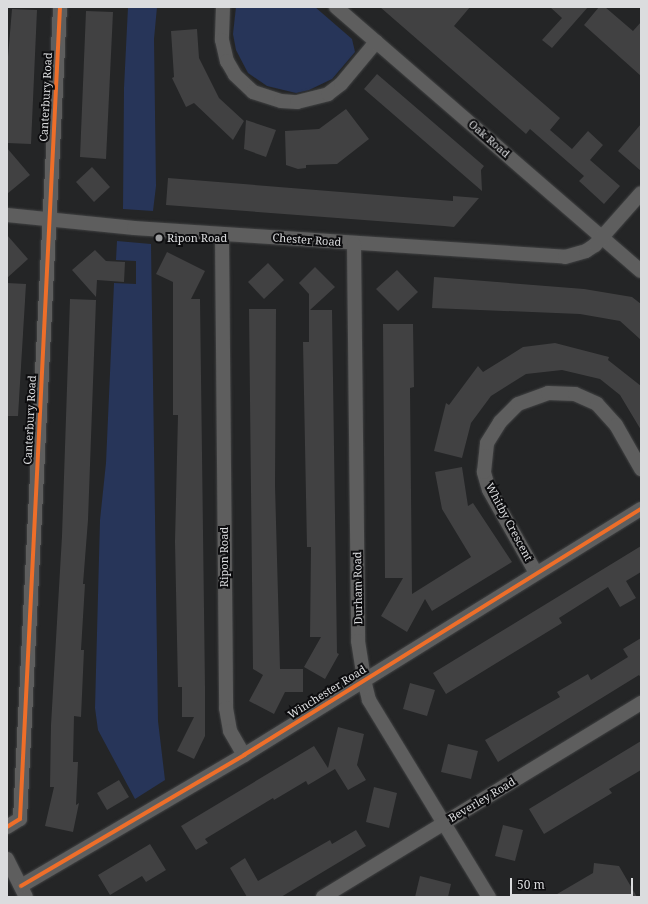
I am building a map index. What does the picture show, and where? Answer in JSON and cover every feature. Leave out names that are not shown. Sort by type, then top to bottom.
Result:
[{"type":"street","name":"Canterbury Road","points":[[7,827],[20,819],[60,7]]},
{"type":"street","points":[[223,7],[222,40],[227,61],[235,75],[253,92],[281,101],[297,102],[328,94],[341,84],[376,42]]},
{"type":"street","name":"Oak Road","points":[[336,7],[641,271]]},
{"type":"street","name":"Chester Road","points":[[7,215],[49,220],[354,244],[565,257],[586,251],[602,238],[641,193]]},
{"type":"street","name":"Ripon Road","points":[[222,234],[226,708],[230,731],[244,755]]},
{"type":"street","name":"Durham Road","points":[[354,244],[358,641],[364,680],[369,700],[489,897]]},
{"type":"street","name":"Whitby Crescent","points":[[536,573],[489,490],[484,472],[487,444],[500,422],[518,404],[548,393],[575,394],[597,404],[616,425],[641,469]]},
{"type":"street","name":"Winchester Road","points":[[24,892],[641,509]]},
{"type":"street","name":"Beverley Road","points":[[323,897],[641,703]]},
{"type":"street","points":[[7,859],[24,892]]},
{"type":"shaded area","points":[[128,7],[157,7],[154,39],[156,186],[153,211],[123,209],[124,88]]},
{"type":"shaded area","points":[[236,7],[315,7],[352,39],[355,52],[332,79],[309,90],[296,93],[267,86],[248,73],[236,50],[233,34]]},
{"type":"shaded area","points":[[117,241],[151,244],[158,721],[165,780],[135,799],[98,730],[95,708],[100,520],[106,463],[114,283],[136,284],[136,261],[116,260]]},
{"type":"building","points":[[380,7],[470,7],[454,26],[560,118],[550,130],[572,149],[588,131],[603,145],[590,160],[620,186],[604,204],[579,181],[584,176],[530,129],[526,134]]},
{"type":"building","points":[[550,7],[588,7],[552,48],[542,40],[562,18]]},
{"type":"building","points":[[599,7],[605,7],[633,31],[641,22],[641,76],[584,25]]},
{"type":"building","points":[[12,9],[37,10],[31,144],[7,143],[7,69]]},
{"type":"building","points":[[86,11],[113,12],[106,159],[80,157]]},
{"type":"building","points":[[197,29],[199,58],[219,98],[244,121],[233,140],[194,103],[186,107],[172,78],[174,77],[171,31]]},
{"type":"building","points":[[377,74],[484,166],[481,170],[482,191],[364,89]]},
{"type":"building","points":[[346,109],[369,139],[337,164],[306,165],[306,168],[298,169],[286,165],[285,131],[319,129]]},
{"type":"building","points":[[246,120],[276,130],[266,157],[244,149]]},
{"type":"building","points":[[641,124],[641,171],[618,151]]},
{"type":"building","points":[[7,148],[30,175],[7,194]]},
{"type":"building","points":[[92,167],[110,187],[94,202],[76,182]]},
{"type":"building","points":[[168,178],[453,201],[453,196],[479,198],[454,227],[166,205]]},
{"type":"building","points":[[7,235],[28,259],[7,278]]},
{"type":"building","points":[[95,250],[106,261],[125,262],[124,282],[97,280],[96,297],[72,270]]},
{"type":"building","points":[[167,252],[205,271],[191,299],[200,299],[205,687],[205,736],[194,759],[177,751],[194,717],[182,717],[182,687],[178,687],[175,542],[178,415],[173,415],[173,282],[156,274]]},
{"type":"building","points":[[268,263],[284,280],[264,299],[248,282]]},
{"type":"building","points":[[315,267],[335,287],[310,310],[332,310],[337,653],[339,654],[325,679],[304,667],[321,637],[310,637],[311,547],[307,547],[303,342],[309,342],[309,294],[299,283]]},
{"type":"building","points":[[397,270],[418,292],[398,311],[376,289]]},
{"type":"building","points":[[434,277],[584,289],[632,297],[641,304],[641,340],[620,321],[580,314],[432,308]]},
{"type":"building","points":[[7,283],[26,284],[18,416],[7,416]]},
{"type":"building","points":[[70,299],[96,300],[88,520],[83,584],[85,584],[81,650],[84,650],[81,717],[74,716],[73,762],[78,762],[76,805],[79,803],[73,832],[45,826],[54,787],[50,787],[51,725],[62,536]]},
{"type":"building","points":[[249,309],[276,309],[275,485],[280,669],[303,669],[303,692],[285,692],[274,714],[249,701],[263,675],[253,669]]},
{"type":"building","points":[[383,324],[413,324],[414,387],[410,388],[412,594],[471,557],[442,509],[435,472],[462,467],[468,506],[473,503],[512,562],[432,611],[425,599],[407,632],[381,616],[403,578],[385,578]]},
{"type":"building","points":[[555,343],[609,357],[608,360],[641,386],[641,430],[620,395],[600,379],[562,370],[526,374],[491,396],[471,423],[462,458],[434,451],[446,403],[449,405],[478,366],[483,372],[523,347]]},
{"type":"building","points":[[641,546],[641,572],[626,581],[636,598],[620,607],[608,587],[559,618],[562,623],[446,694],[433,673]]},
{"type":"building","points":[[641,638],[641,678],[639,675],[498,762],[485,740],[560,697],[557,692],[588,674],[591,680],[628,657],[623,649]]},
{"type":"building","points":[[410,683],[435,690],[427,716],[403,709]]},
{"type":"building","points":[[338,727],[364,734],[357,765],[366,780],[348,790],[335,769],[308,785],[306,781],[274,800],[273,798],[205,839],[208,843],[196,850],[181,826],[314,746],[328,768]]},
{"type":"building","points":[[641,741],[641,770],[609,789],[612,793],[544,834],[529,809]]},
{"type":"building","points":[[448,744],[478,751],[471,779],[441,772]]},
{"type":"building","points":[[119,780],[129,797],[107,810],[97,793]]},
{"type":"building","points":[[374,787],[397,793],[389,828],[366,822]]},
{"type":"building","points":[[503,825],[523,830],[515,861],[495,856]]},
{"type":"building","points":[[356,830],[366,846],[281,897],[247,897],[230,868],[245,858],[258,881],[330,840],[332,844]]},
{"type":"building","points":[[150,844],[166,870],[146,882],[142,876],[110,895],[98,875]]},
{"type":"building","points":[[594,863],[619,866],[637,897],[552,897],[593,873]]},
{"type":"building","points":[[420,876],[451,884],[448,897],[415,897]]},
{"type":"cycle path","points":[[7,827],[20,819],[60,7]]},
{"type":"cycle path","points":[[21,886],[244,755],[641,509]]},
{"type":"place","name":"Ripon Road","points":[[159,238]]}]
